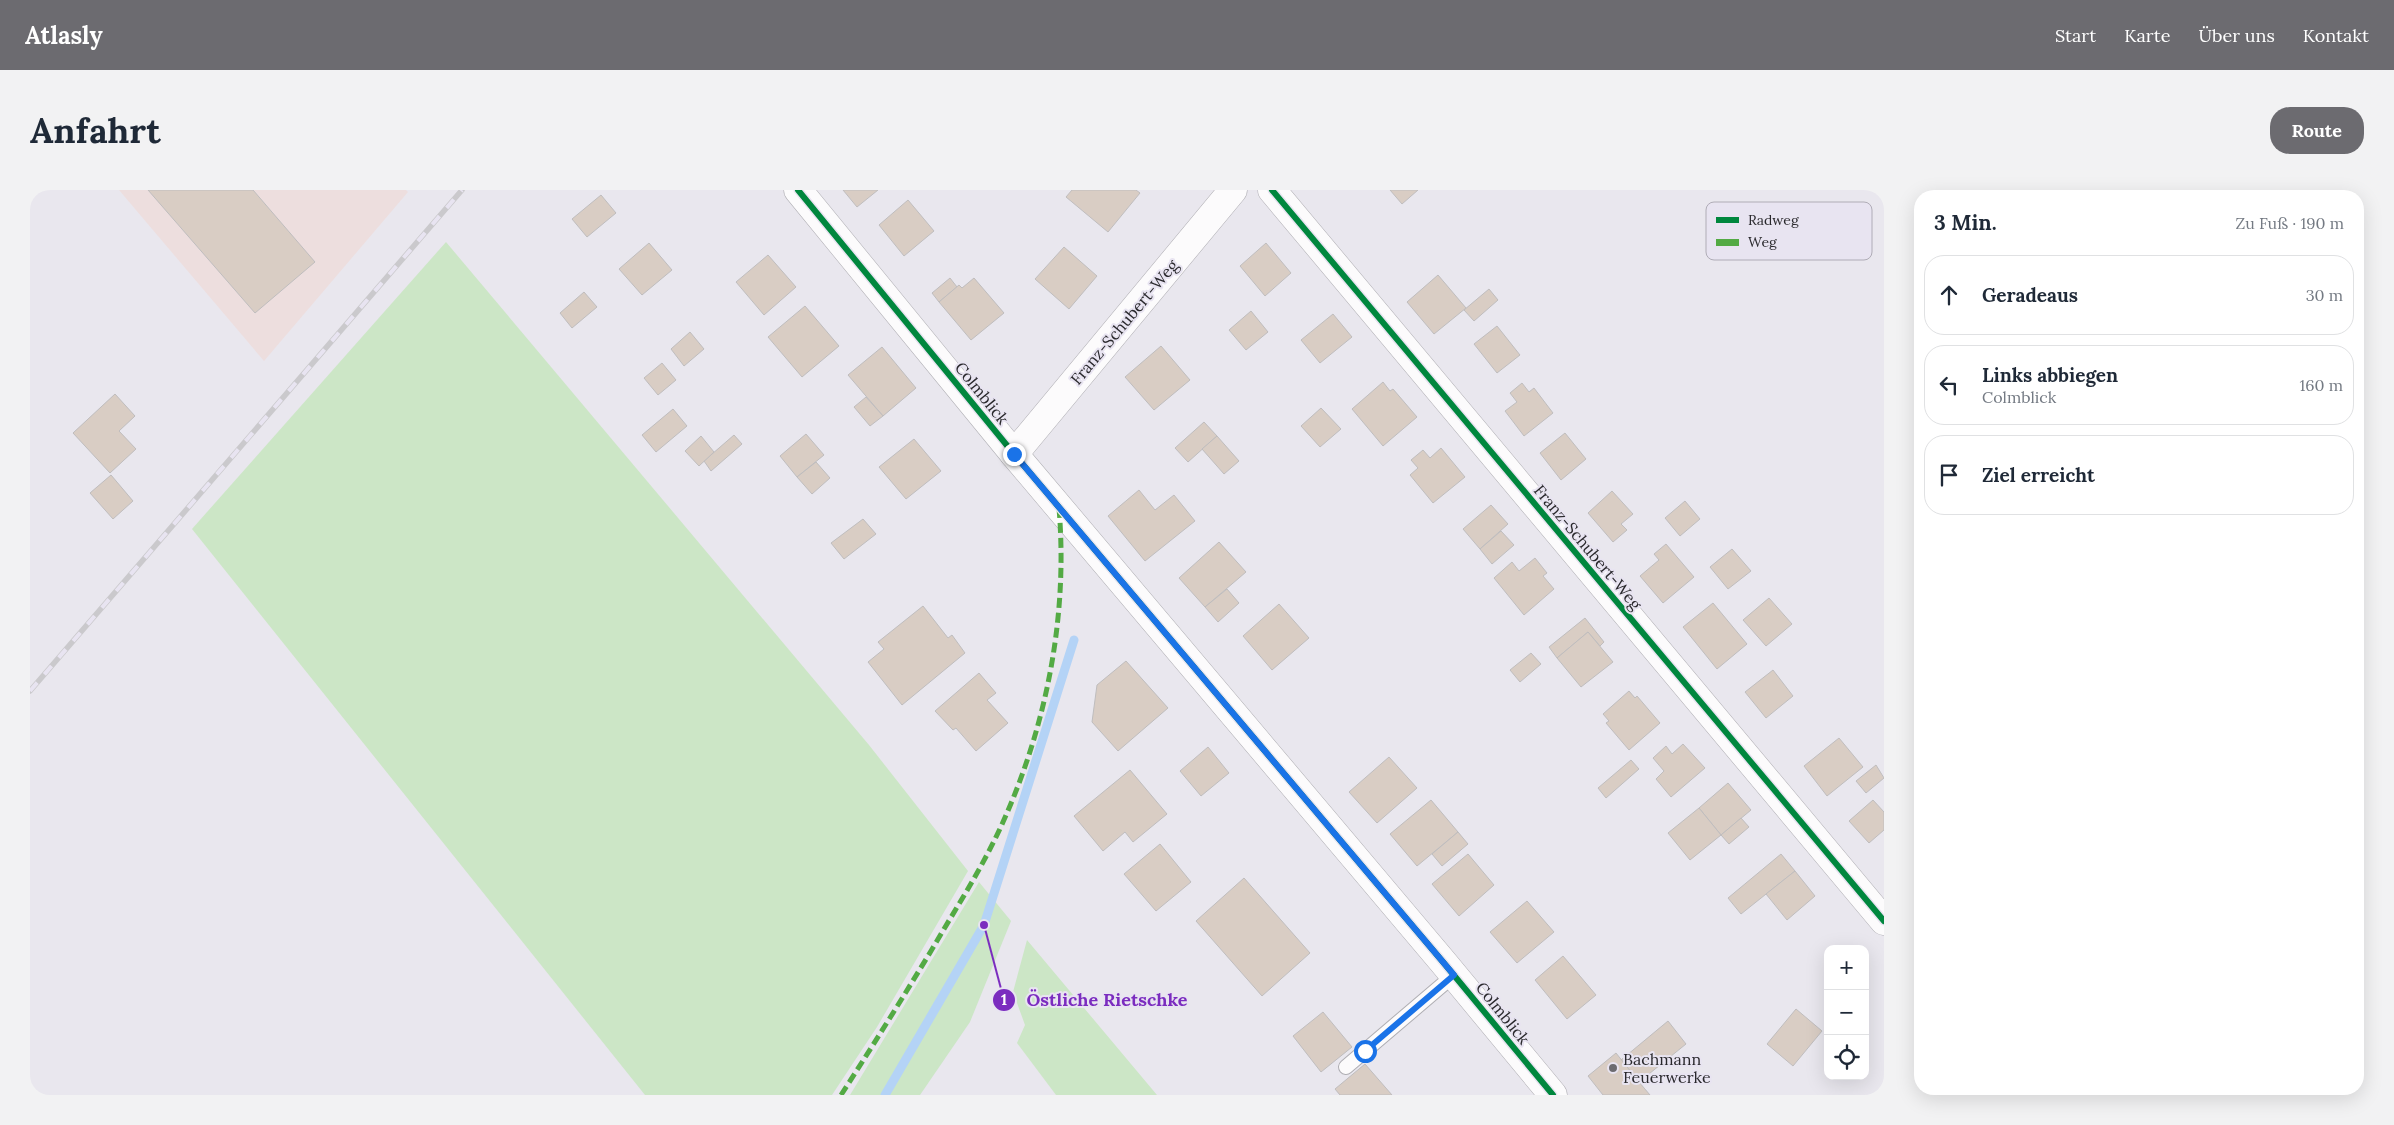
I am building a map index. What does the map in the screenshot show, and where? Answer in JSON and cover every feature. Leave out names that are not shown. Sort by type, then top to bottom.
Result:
[{"type":"street","name":"Colmblick","points":[[798,190],[1014,454],[1454,975],[1552,1095]]},
{"type":"street","name":"Franz-Schubert-Weg","points":[[1014,454],[1233,190]]},
{"type":"street","name":"Franz-Schubert-Weg","points":[[1272,190],[1884,921]]},
{"type":"lane","points":[[1346,1067],[1454,975]]},
{"type":"shaded area","points":[[119,190],[406,190],[408,192],[264,361]]},
{"type":"green space","points":[[446,242],[869,745],[968,871],[877,1027],[832,1095],[645,1095],[192,529]]},
{"type":"green space","points":[[979,882],[1011,921],[970,1022],[920,1095],[850,1095]]},
{"type":"green space","points":[[1027,940],[1157,1095],[1056,1095],[1017,1043],[1025,1025],[1013,992]]},
{"type":"building","points":[[148,190],[253,190],[315,262],[255,313]]},
{"type":"building","points":[[843,190],[878,190],[857,207]]},
{"type":"building","points":[[1072,190],[1136,190],[1140,193],[1108,232],[1066,197]]},
{"type":"building","points":[[1390,190],[1418,190],[1402,204]]},
{"type":"building","points":[[601,195],[616,213],[587,237],[572,219]]},
{"type":"building","points":[[908,200],[934,231],[904,256],[879,225]]},
{"type":"building","points":[[649,243],[672,270],[642,295],[619,269]]},
{"type":"building","points":[[1266,243],[1291,273],[1265,296],[1240,266]]},
{"type":"building","points":[[1064,247],[1097,276],[1069,309],[1035,279]]},
{"type":"building","points":[[768,255],[796,287],[764,315],[736,282]]},
{"type":"building","points":[[1438,275],[1466,308],[1434,334],[1407,302]]},
{"type":"building","points":[[950,278],[957,287],[939,302],[932,293]]},
{"type":"building","points":[[974,278],[1004,313],[971,340],[939,302],[959,285],[962,288]]},
{"type":"building","points":[[1489,289],[1498,300],[1474,321],[1464,310]]},
{"type":"building","points":[[584,292],[597,307],[572,328],[560,313]]},
{"type":"building","points":[[805,306],[839,346],[802,377],[768,337]]},
{"type":"building","points":[[1251,311],[1268,332],[1246,350],[1229,330]]},
{"type":"building","points":[[1333,314],[1352,337],[1320,363],[1301,340]]},
{"type":"building","points":[[1497,326],[1520,355],[1497,373],[1474,344]]},
{"type":"building","points":[[690,332],[704,349],[684,366],[671,349]]},
{"type":"building","points":[[1161,346],[1190,380],[1154,410],[1125,377]]},
{"type":"building","points":[[882,347],[916,388],[883,416],[848,375]]},
{"type":"building","points":[[662,363],[676,380],[658,395],[644,378]]},
{"type":"building","points":[[1383,382],[1390,391],[1393,389],[1417,417],[1383,446],[1352,409]]},
{"type":"building","points":[[1522,383],[1529,392],[1534,388],[1553,413],[1524,436],[1505,411],[1517,402],[1510,393]]},
{"type":"building","points":[[115,394],[135,416],[119,431],[136,449],[110,473],[73,433]]},
{"type":"building","points":[[866,397],[883,416],[870,426],[854,407]]},
{"type":"building","points":[[1321,408],[1341,429],[1320,447],[1301,426]]},
{"type":"building","points":[[673,409],[687,426],[656,452],[642,435]]},
{"type":"building","points":[[1204,422],[1217,436],[1188,462],[1175,448]]},
{"type":"building","points":[[1565,433],[1586,459],[1561,480],[1540,453]]},
{"type":"building","points":[[806,434],[824,455],[797,477],[780,456]]},
{"type":"building","points":[[734,435],[742,444],[711,471],[704,461]]},
{"type":"building","points":[[701,436],[714,452],[699,466],[685,451]]},
{"type":"building","points":[[1217,436],[1239,461],[1224,474],[1202,449]]},
{"type":"building","points":[[914,439],[941,471],[906,499],[879,467]]},
{"type":"building","points":[[1441,448],[1465,477],[1433,503],[1410,475],[1418,468],[1411,460],[1423,450],[1430,458]]},
{"type":"building","points":[[816,462],[830,478],[812,494],[797,477]]},
{"type":"building","points":[[111,475],[133,501],[113,519],[90,493]]},
{"type":"building","points":[[1139,490],[1155,510],[1174,495],[1195,521],[1145,561],[1108,516]]},
{"type":"building","points":[[1612,491],[1633,514],[1621,524],[1627,530],[1613,542],[1588,513]]},
{"type":"building","points":[[1685,501],[1700,519],[1680,536],[1665,518]]},
{"type":"building","points":[[1491,505],[1508,524],[1480,549],[1463,529]]},
{"type":"building","points":[[863,519],[876,534],[844,559],[831,543]]},
{"type":"building","points":[[1501,531],[1514,545],[1492,564],[1480,549]]},
{"type":"building","points":[[1219,542],[1246,572],[1205,607],[1179,578]]},
{"type":"building","points":[[1666,544],[1694,577],[1663,603],[1640,576],[1659,560],[1654,554]]},
{"type":"building","points":[[1732,549],[1751,571],[1728,589],[1710,567]]},
{"type":"building","points":[[1535,558],[1547,573],[1543,576],[1554,589],[1524,615],[1494,578],[1512,562],[1519,571]]},
{"type":"building","points":[[1227,589],[1239,603],[1218,622],[1205,607]]},
{"type":"building","points":[[1769,598],[1792,624],[1766,646],[1743,620]]},
{"type":"building","points":[[1713,603],[1747,644],[1717,669],[1683,627]]},
{"type":"building","points":[[1279,604],[1309,638],[1272,670],[1243,636]]},
{"type":"building","points":[[923,606],[948,638],[952,635],[965,653],[902,705],[868,662],[884,649],[878,642]]},
{"type":"building","points":[[1585,618],[1604,642],[1600,646],[1588,632],[1557,658],[1549,647]]},
{"type":"building","points":[[1588,632],[1613,662],[1581,687],[1557,658]]},
{"type":"building","points":[[1531,653],[1541,664],[1520,682],[1510,670]]},
{"type":"building","points":[[1126,661],[1168,708],[1118,751],[1092,722],[1097,685]]},
{"type":"building","points":[[1773,670],[1793,696],[1766,718],[1745,692]]},
{"type":"building","points":[[979,673],[996,693],[987,700],[1008,723],[976,751],[956,728],[953,730],[935,711]]},
{"type":"building","points":[[1629,691],[1635,698],[1637,696],[1660,723],[1629,750],[1606,723],[1609,721],[1603,714]]},
{"type":"building","points":[[1839,738],[1863,767],[1827,796],[1804,766]]},
{"type":"building","points":[[1683,744],[1705,768],[1671,797],[1656,779],[1664,771],[1653,758],[1666,746],[1672,754]]},
{"type":"building","points":[[1208,747],[1229,773],[1201,796],[1180,771]]},
{"type":"building","points":[[1389,757],[1417,788],[1377,823],[1349,792]]},
{"type":"building","points":[[1631,760],[1639,769],[1606,798],[1598,788]]},
{"type":"building","points":[[1876,765],[1884,778],[1866,793],[1856,781]]},
{"type":"building","points":[[1130,770],[1167,814],[1133,842],[1125,832],[1103,851],[1074,816]]},
{"type":"building","points":[[1728,783],[1751,810],[1721,835],[1699,808]]},
{"type":"building","points":[[1431,800],[1458,832],[1417,866],[1390,834]]},
{"type":"building","points":[[1873,800],[1884,812],[1884,830],[1869,843],[1849,821]]},
{"type":"building","points":[[1699,808],[1721,835],[1690,860],[1668,833]]},
{"type":"building","points":[[1741,818],[1749,827],[1729,844],[1721,835]]},
{"type":"building","points":[[1458,832],[1468,844],[1442,866],[1432,854]]},
{"type":"building","points":[[1160,844],[1191,882],[1156,911],[1124,874]]},
{"type":"building","points":[[1468,854],[1494,885],[1459,916],[1432,884]]},
{"type":"building","points":[[1781,854],[1795,871],[1741,914],[1728,898]]},
{"type":"building","points":[[1795,871],[1815,896],[1787,920],[1766,894]]},
{"type":"building","points":[[1244,878],[1310,953],[1262,996],[1196,921]]},
{"type":"building","points":[[1527,901],[1554,932],[1517,963],[1490,932]]},
{"type":"building","points":[[1563,956],[1596,995],[1567,1019],[1535,980]]},
{"type":"building","points":[[1796,1009],[1822,1031],[1793,1066],[1767,1044]]},
{"type":"building","points":[[1323,1012],[1352,1047],[1321,1072],[1293,1036]]},
{"type":"building","points":[[1668,1021],[1686,1044],[1639,1082],[1621,1060]]},
{"type":"building","name":"Bachmann Feuerwerke","points":[[1616,1053],[1650,1095],[1603,1095],[1588,1076]]},
{"type":"building","points":[[1365,1064],[1392,1095],[1340,1095],[1335,1089]]},
{"type":"waterway","points":[[885,1095],[984,925],[1074,640]]},
{"type":"railway","points":[[30,691],[462,190]]},
{"type":"marked path","points":[[841,1095],[969,887],[995,839],[1018,785],[1032,747],[1042,708],[1057,629],[1061,548],[1059,508]]},
{"type":"cycle path","points":[[798,190],[1014,454],[1553,1095]]},
{"type":"cycle path","points":[[1272,190],[1884,921]]},
{"type":"place","name":"Östliche Rietschke","points":[[984,925]]},
{"type":"place","name":"Bachmann Feuerwerke","points":[[1613,1068]]},
{"type":"route","points":[[1014,454],[1454,975],[1365,1051]]}]
